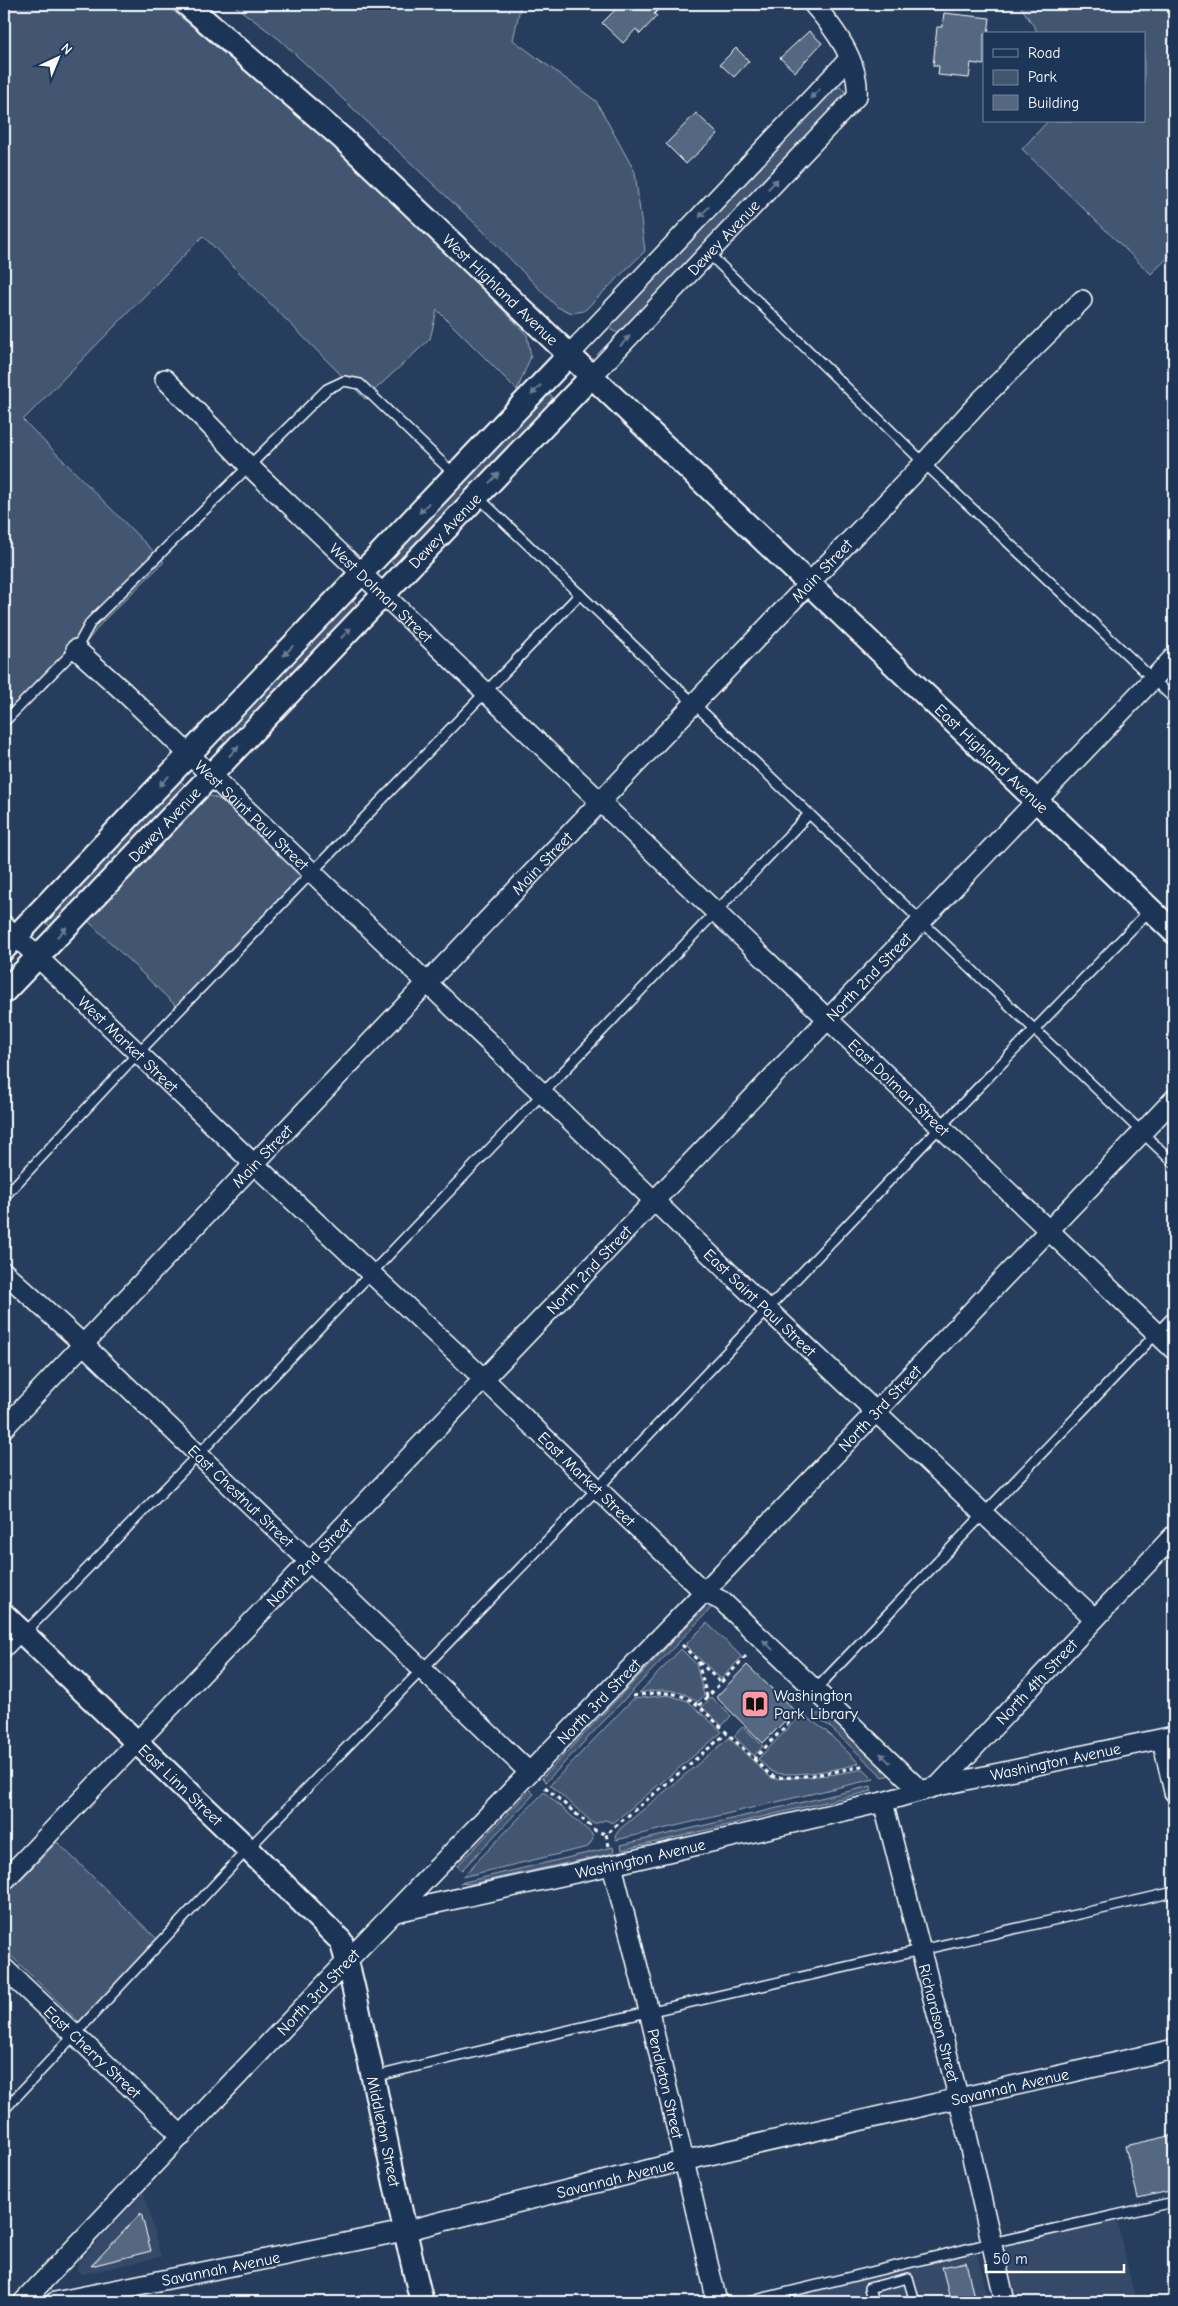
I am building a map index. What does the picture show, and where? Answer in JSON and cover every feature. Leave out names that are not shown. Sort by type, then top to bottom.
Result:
[{"type":"street","name":"West Highland Avenue","points":[[186,4],[342,139],[810,582]]},
{"type":"street","name":"Dewey Avenue","points":[[4,992],[592,376],[856,96],[858,86],[855,72],[849,59],[832,26],[813,4]]},
{"type":"street","name":"Dewey Avenue","points":[[8,937],[189,755],[849,59]]},
{"type":"street","name":"Main Street","points":[[4,1428],[254,1164],[602,802],[978,404],[1082,300]]},
{"type":"street","name":"West Dolman Street","points":[[164,379],[249,466],[602,802]]},
{"type":"street","name":"East Highland Avenue","points":[[810,582],[1174,932]]},
{"type":"street","name":"West Saint Paul Street","points":[[76,649],[124,692],[428,983]]},
{"type":"street","name":"North 2nd Street","points":[[4,1881],[1174,657]]},
{"type":"street","name":"East Dolman Street","points":[[602,802],[1174,1350]]},
{"type":"street","name":"West Market Street","points":[[8,937],[37,958],[254,1164]]},
{"type":"street","name":"East Saint Paul Street","points":[[428,983],[768,1310],[1095,1619]]},
{"type":"street","name":"North 3rd Street","points":[[23,2302],[347,1960],[396,1912],[704,1592],[1174,1099]]},
{"type":"street","name":"East Market Street","points":[[254,1164],[484,1379],[704,1592],[723,1602],[815,1690],[929,1789]]},
{"type":"street","name":"East Chestnut Street","points":[[4,1272],[83,1344],[197,1456],[529,1772]]},
{"type":"street","name":"North 4th Street","points":[[929,1789],[1174,1535]]},
{"type":"street","name":"East Linn Street","points":[[4,1615],[341,1941],[347,1960]]},
{"type":"street","name":"Washington Avenue","points":[[929,1789],[1168,1738]]},
{"type":"street","points":[[1168,1738],[1174,1792]]},
{"type":"street","points":[[884,1802],[929,1789]]},
{"type":"street","name":"Washington Avenue","points":[[396,1912],[612,1865],[884,1802]]},
{"type":"street","name":"Richardson Street","points":[[884,1802],[959,2100],[1005,2302]]},
{"type":"street","name":"Pendleton Street","points":[[612,1865],[649,2012],[717,2302]]},
{"type":"street","name":"Middleton Street","points":[[347,1960],[404,2231],[422,2302]]},
{"type":"street","name":"East Cherry Street","points":[[4,1968],[182,2136]]},
{"type":"street","name":"Savannah Avenue","points":[[55,2302],[404,2231],[683,2161],[959,2100],[1174,2049]]},
{"type":"lane","points":[[707,253],[924,463],[1174,699]]},
{"type":"lane","points":[[4,722],[76,649],[92,622],[327,389],[344,381],[360,384],[456,475]]},
{"type":"lane","points":[[476,496],[1174,1163]]},
{"type":"lane","points":[[4,1197],[138,1053],[313,874],[580,594]]},
{"type":"lane","points":[[4,1654],[372,1274],[810,814]]},
{"type":"lane","points":[[4,2110],[248,1849],[768,1310],[941,1126],[1151,909]]},
{"type":"lane","points":[[815,1690],[1174,1315]]},
{"type":"lane","points":[[373,2077],[554,2032],[921,1951],[1174,1892]]},
{"type":"lane","points":[[747,2302],[991,2243],[1174,2202]]},
{"type":"lane","points":[[873,2302],[870,2288],[908,2278],[915,2302]]},
{"type":"path","points":[[682,1645],[721,1683]]},
{"type":"path","points":[[699,1706],[746,1656]]},
{"type":"path","points":[[698,1661],[707,1697]]},
{"type":"path","points":[[633,1696],[666,1692],[687,1698],[699,1706],[770,1774],[780,1777],[832,1772],[865,1765]]},
{"type":"path","points":[[754,1759],[802,1710]]},
{"type":"path","points":[[606,1834],[727,1734]]},
{"type":"path","points":[[545,1787],[596,1831],[606,1834]]},
{"type":"path","points":[[606,1834],[609,1846]]},
{"type":"shaded area","points":[[144,2192],[161,2257],[83,2274],[77,2271],[78,2262]]},
{"type":"shaded area","points":[[1117,2221],[1136,2302],[1015,2302],[1002,2247]]},
{"type":"shaded area","points":[[977,2253],[989,2302],[771,2302]]},
{"type":"green space","points":[[4,4],[165,4],[315,129],[418,221],[527,335],[531,356],[517,390],[437,310],[430,339],[365,399],[203,236],[23,420],[164,562],[103,621],[72,661],[4,729]]},
{"type":"green space","points":[[232,4],[521,4],[513,40],[596,101],[635,172],[645,251],[584,311],[572,313],[557,307],[481,229],[279,39]]},
{"type":"green space","points":[[1019,4],[1174,4],[1174,252],[1151,274],[1022,149],[1047,122],[1146,122],[1146,32],[1038,32]]},
{"type":"green space","points":[[840,87],[845,91],[844,97],[618,333],[611,330],[607,324],[833,89]]},
{"type":"green space","points":[[547,392],[552,396],[552,404],[400,562],[394,564],[389,560]]},
{"type":"green space","points":[[352,599],[356,603],[354,610],[232,740],[225,742],[219,737]]},
{"type":"green space","points":[[179,780],[184,784],[184,790],[56,923],[51,927],[45,922]]},
{"type":"green space","points":[[211,796],[223,801],[302,877],[176,1006],[85,918],[201,798]]},
{"type":"green space","points":[[710,1604],[715,1604],[546,1782],[542,1778]]},
{"type":"green space","points":[[707,1623],[742,1657],[721,1679],[685,1645]]},
{"type":"green space","points":[[681,1649],[696,1664],[704,1695],[698,1702],[684,1694],[670,1690],[639,1693]]},
{"type":"green space","points":[[668,1695],[688,1701],[722,1732],[613,1823],[605,1820],[594,1824],[550,1785],[633,1699]]},
{"type":"green space","points":[[711,1697],[731,1716],[722,1726],[702,1707]]},
{"type":"green space","points":[[829,1712],[893,1774],[883,1777],[829,1726],[812,1715]]},
{"type":"green space","points":[[802,1714],[825,1730],[859,1763],[830,1770],[790,1774],[780,1774],[769,1769],[758,1759]]},
{"type":"green space","points":[[743,1726],[763,1746],[754,1756],[734,1736]]},
{"type":"green space","points":[[729,1738],[770,1777],[775,1779],[829,1775],[864,1769],[874,1779],[616,1840],[615,1836],[620,1829]]},
{"type":"green space","points":[[871,1786],[872,1791],[622,1850],[621,1845]]},
{"type":"green space","points":[[530,1790],[534,1794],[462,1870],[457,1866]]},
{"type":"green space","points":[[544,1792],[592,1834],[593,1839],[588,1847],[462,1877]]},
{"type":"green space","points":[[57,1842],[157,1939],[79,2022],[4,1949],[4,1897]]},
{"type":"green space","points":[[613,1847],[614,1853],[470,1884],[460,1883]]},
{"type":"building","points":[[621,4],[664,4],[654,14],[657,16],[640,34],[636,29],[623,43],[602,23]]},
{"type":"building","points":[[944,13],[990,18],[988,32],[983,32],[983,65],[971,63],[969,78],[938,75],[939,66],[933,66],[937,27],[942,27]]},
{"type":"building","points":[[809,31],[822,43],[795,72],[780,58]]},
{"type":"building","points":[[736,48],[749,61],[734,77],[720,64]]},
{"type":"building","points":[[696,113],[718,134],[686,164],[666,144]]},
{"type":"building","name":"Washington Park Library","points":[[747,1665],[795,1711],[763,1743],[716,1697]]},
{"type":"building","points":[[1174,2135],[1174,2190],[1138,2198],[1125,2146]]},
{"type":"building","points":[[141,2213],[151,2251],[91,2266]]},
{"type":"building","points":[[966,2262],[975,2302],[951,2302],[942,2267]]},
{"type":"place","name":"Washington Park Library","points":[[755,1704]]}]
